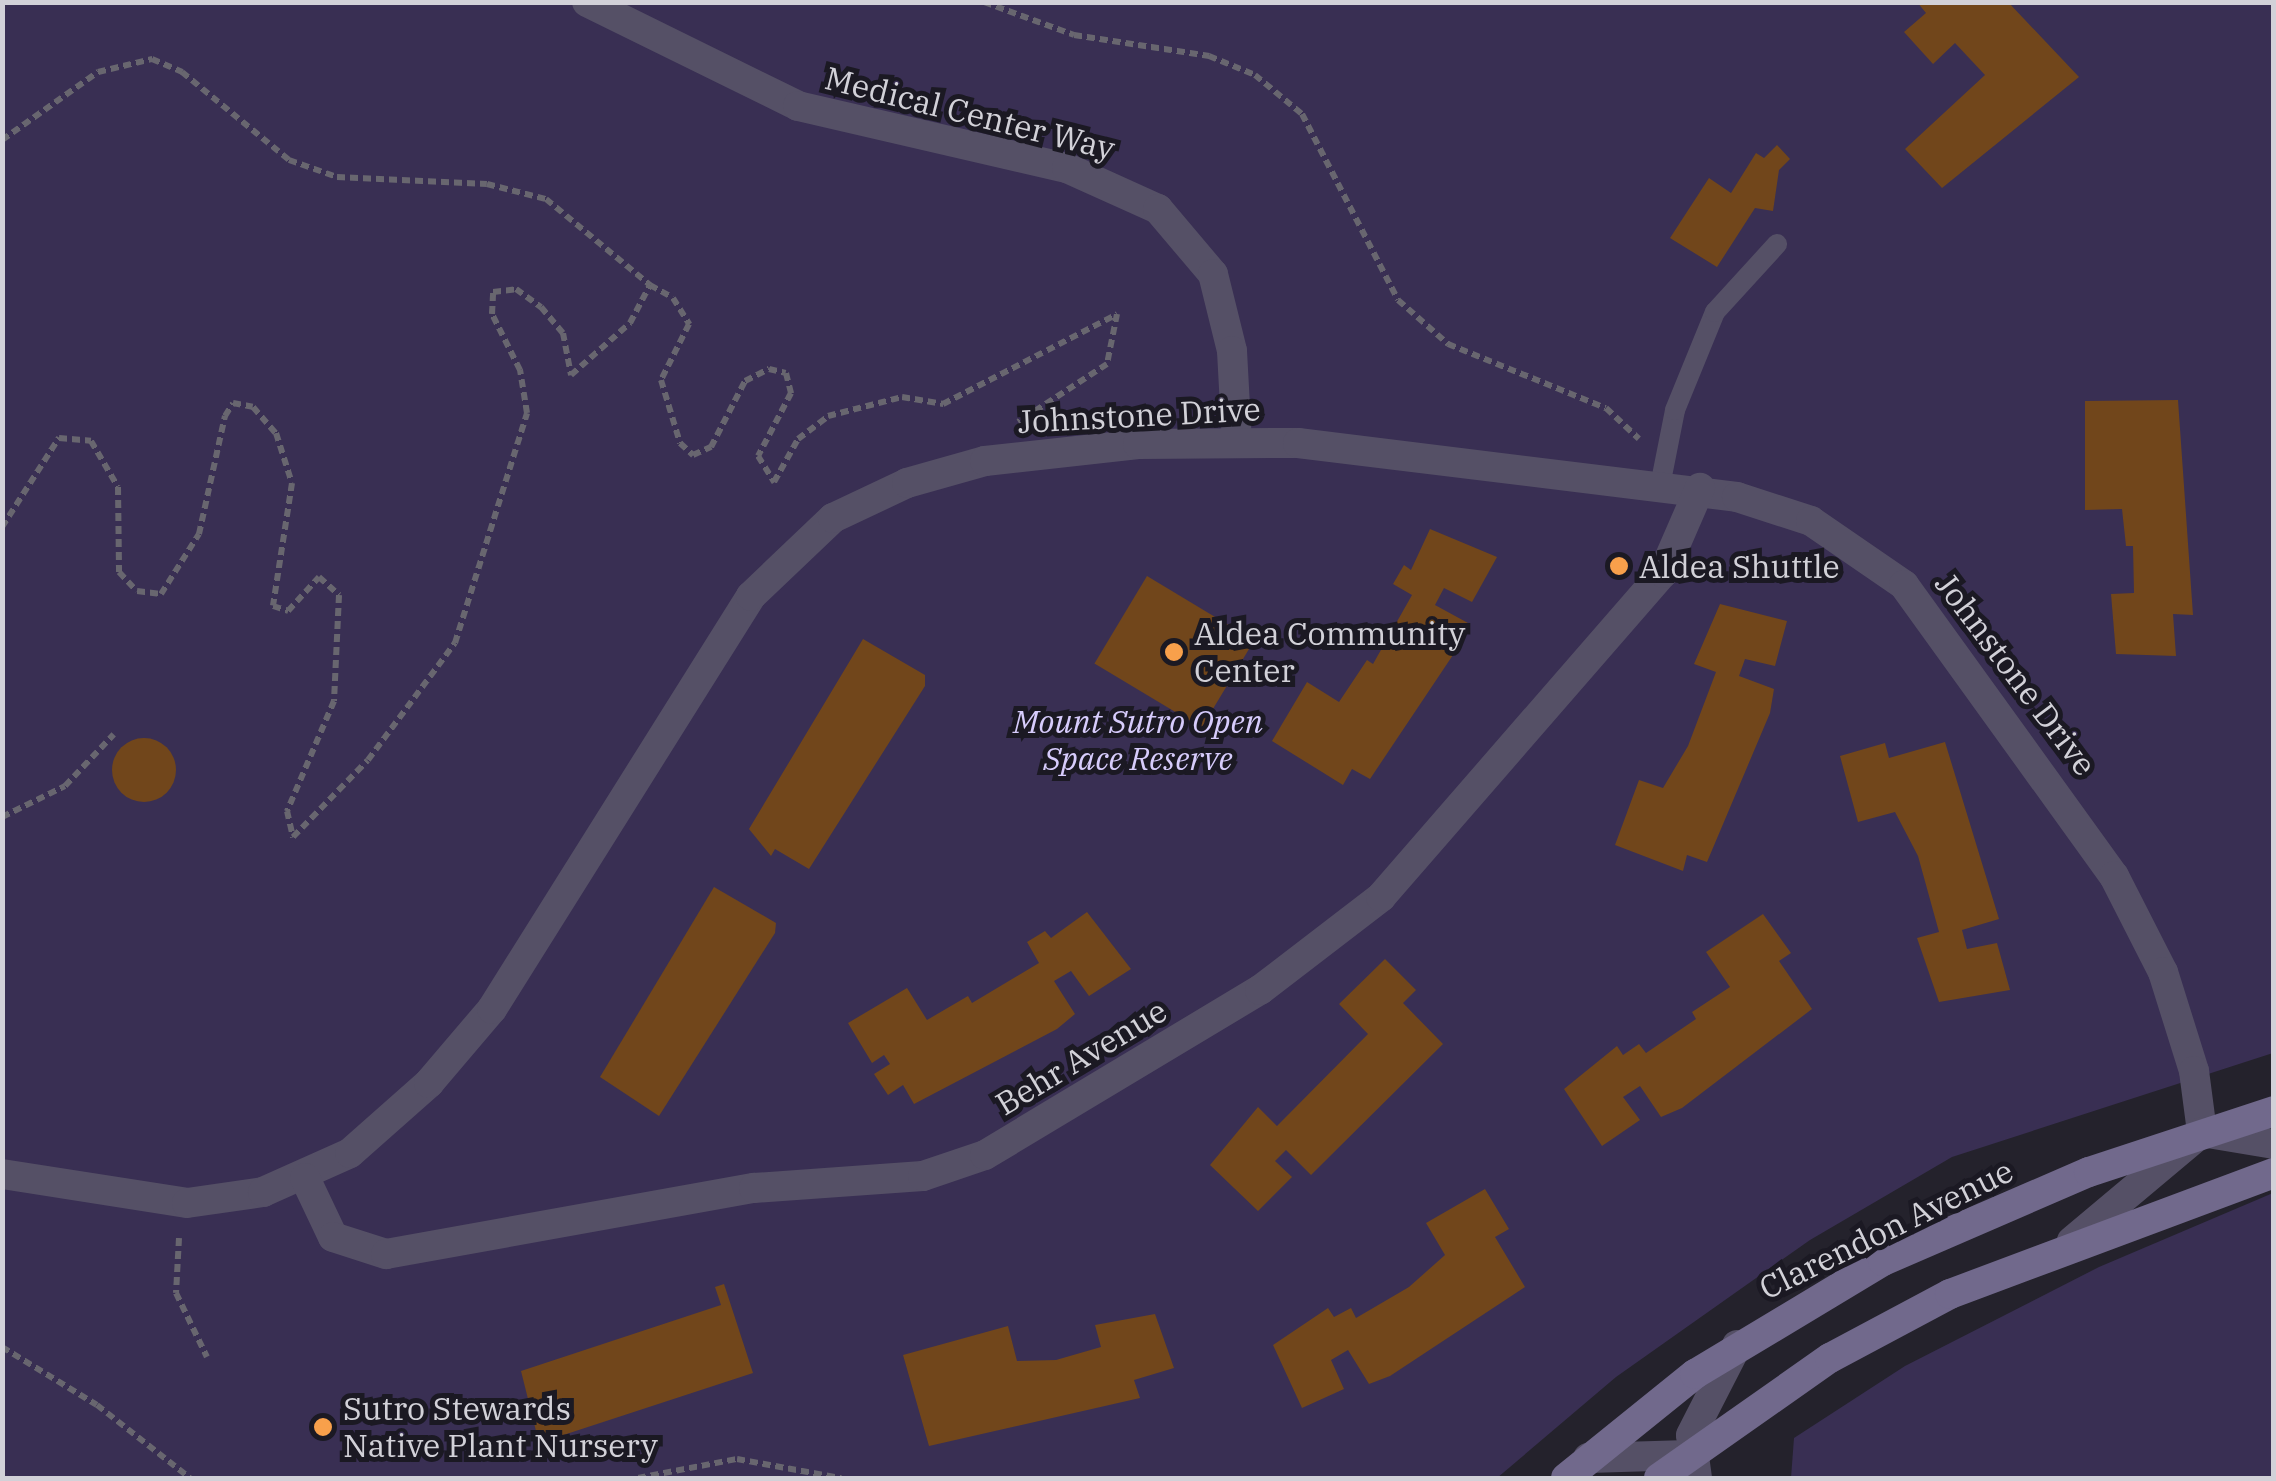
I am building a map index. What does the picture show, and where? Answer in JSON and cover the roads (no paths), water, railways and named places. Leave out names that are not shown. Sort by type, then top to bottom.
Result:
[{"type":"main road","name":"Clarendon Avenue","points":[[1577,1468],[1738,1344],[1964,1224],[2202,1132],[2274,1111]]},
{"type":"main road","points":[[1659,1478],[1693,1467],[1856,1343],[2072,1241],[2274,1173]]},
{"type":"street","name":"Medical Center Way","points":[[587,2],[798,106],[1066,168],[1158,209],[1190,239],[1217,287],[1237,442]]},
{"type":"street","name":"Johnstone Drive","points":[[2,1174],[187,1203],[305,1178],[391,1119],[492,1009],[777,566],[870,498],[985,461],[1237,442],[1377,448],[1655,480],[1774,507],[1844,539],[1904,585],[1955,645],[2133,910],[2179,1020],[2202,1132]]},
{"type":"street","name":"Behr Avenue","points":[[305,1178],[333,1237],[386,1254],[754,1188],[923,1176],[985,1155],[1260,990],[1381,897],[1662,573],[1700,488]]},
{"type":"street","points":[[2072,1241],[2202,1132],[2274,1144]]},
{"type":"street","points":[[1577,1468],[1693,1467],[1702,1404],[1738,1344]]},
{"type":"lane","points":[[1655,480],[1676,410],[1715,312],[1778,244]]},
{"type":"place","name":"Aldea Shuttle","points":[[1619,566]]},
{"type":"place","name":"Aldea Community Center","points":[[1174,652]]},
{"type":"place","name":"Sutro Stewards Native Plant Nursery","points":[[323,1427]]},
{"type":"park label","name":"Mount Sutro Open Space Reserve","points":[[1138,740]]}]
